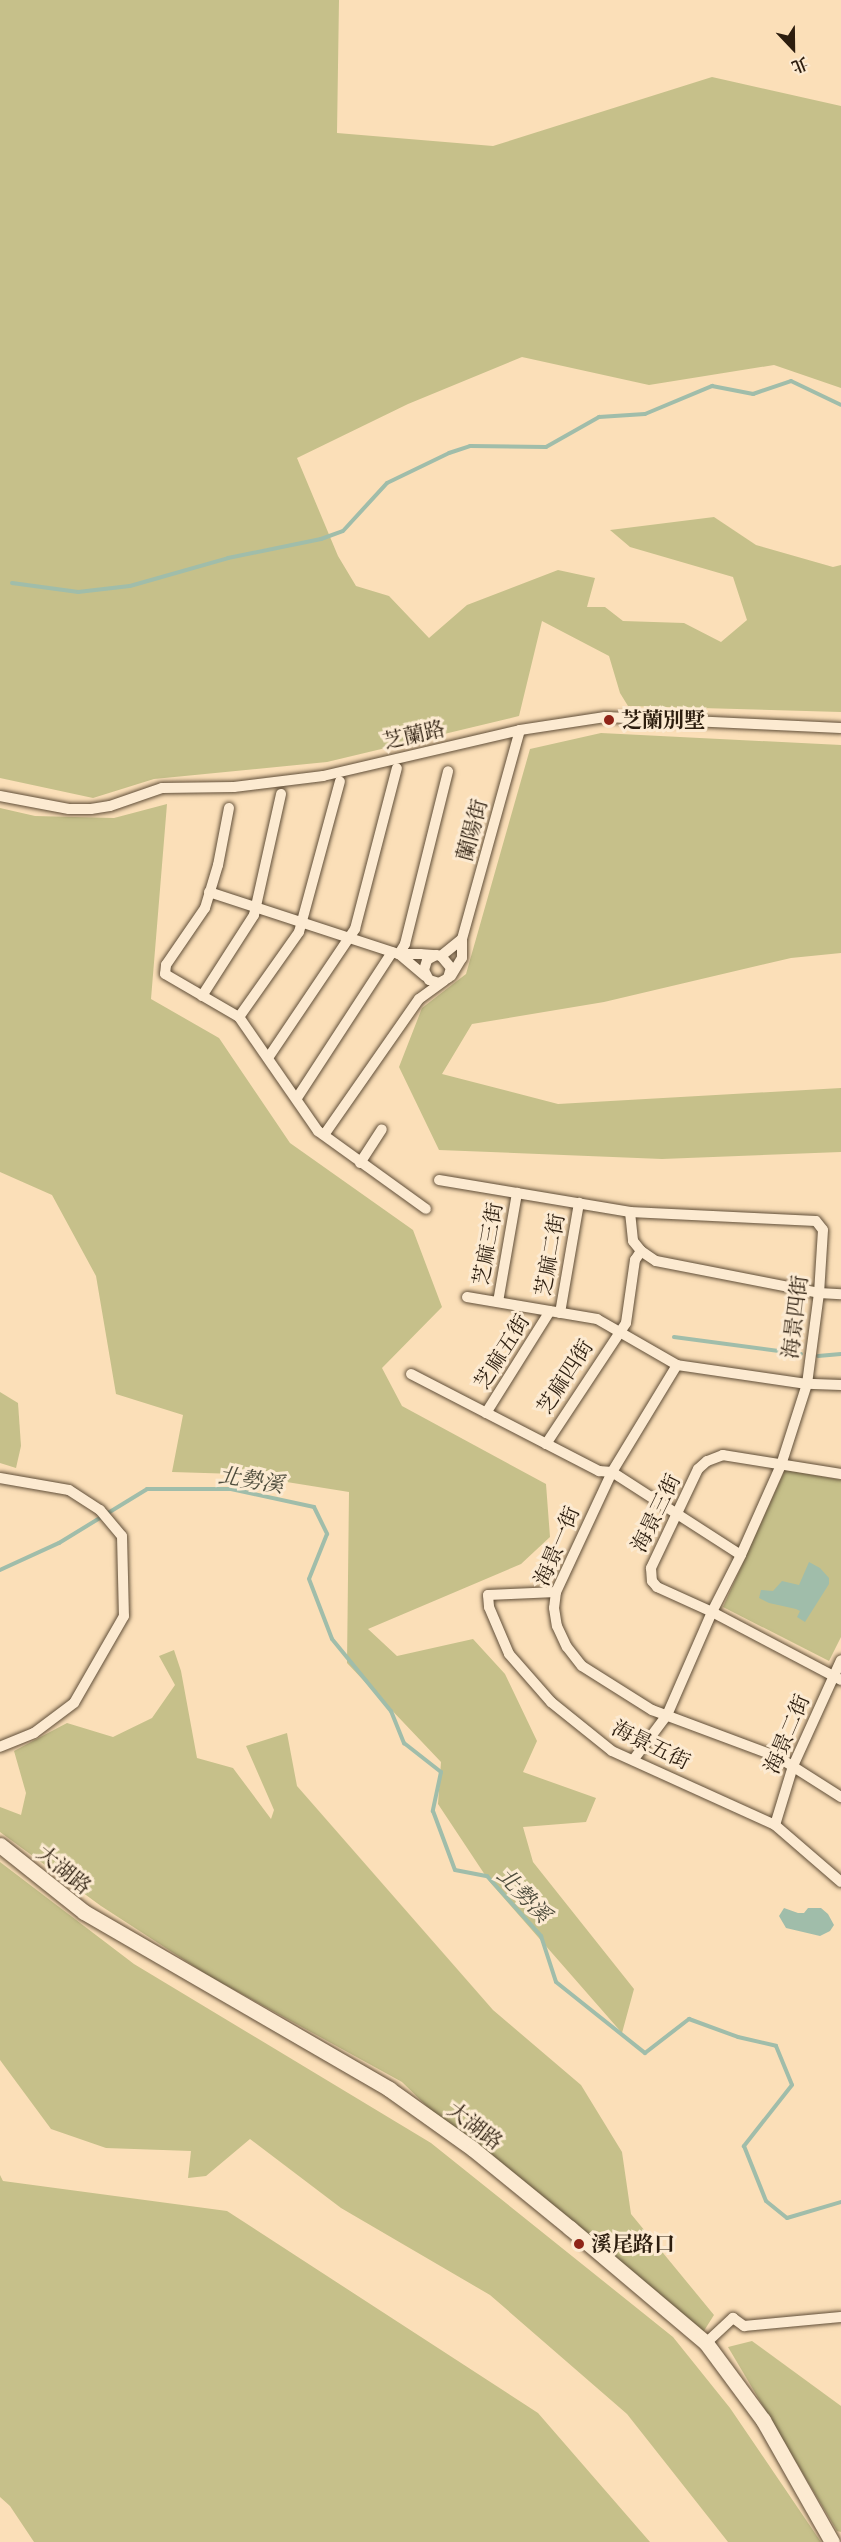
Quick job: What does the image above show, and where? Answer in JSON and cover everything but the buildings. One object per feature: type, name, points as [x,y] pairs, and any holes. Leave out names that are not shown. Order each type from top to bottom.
[{"type":"street","name":"芝蘭路","points":[[0,796],[69,809],[91,809],[110,806],[162,788],[234,787],[323,776],[520,730],[605,717],[841,728]]},
{"type":"street","name":"蘭陽街","points":[[324,1135],[418,999],[446,980],[462,958],[462,939],[520,730]]},
{"type":"street","points":[[268,1058],[350,938],[397,768]]},
{"type":"street","name":"蘭陽街","points":[[297,1098],[396,953],[405,944],[448,771]]},
{"type":"street","points":[[239,1017],[299,932],[340,781]]},
{"type":"street","points":[[202,996],[254,915],[258,888],[281,794]]},
{"type":"street","points":[[229,808],[218,866],[205,908],[166,965],[165,974],[239,1017],[318,1131],[426,1209]]},
{"type":"street","points":[[209,892],[396,953],[439,956],[451,968],[446,980],[433,982],[396,953]]},
{"type":"street","points":[[425,976],[424,965],[453,950],[462,939]]},
{"type":"street","points":[[360,1163],[382,1129]]},
{"type":"street","name":"海景四街","points":[[439,1180],[630,1212],[816,1221],[823,1230],[819,1293],[807,1384],[781,1465],[741,1555],[712,1611],[667,1715],[634,1759]]},
{"type":"street","name":"芝麻三街","points":[[498,1302],[517,1193]]},
{"type":"street","name":"芝麻二街","points":[[555,1312],[579,1203]]},
{"type":"street","points":[[630,1212],[633,1240],[641,1251],[656,1261],[819,1293],[841,1294]]},
{"type":"street","points":[[620,1333],[626,1323],[635,1260],[641,1251]]},
{"type":"street","points":[[467,1297],[597,1319],[677,1365],[807,1384],[841,1386]]},
{"type":"street","name":"芝麻五街","points":[[486,1413],[555,1312]]},
{"type":"street","name":"芝麻四街","points":[[546,1444],[614,1338],[620,1333]]},
{"type":"street","name":"海景一街","points":[[677,1365],[612,1472],[556,1592],[554,1608],[557,1626],[567,1647],[582,1666],[652,1710],[778,1757],[841,1797]]},
{"type":"street","points":[[411,1374],[599,1471],[612,1472],[741,1555]]},
{"type":"street","name":"海景三街","points":[[838,1677],[712,1611],[657,1587],[652,1581],[651,1568],[698,1469],[707,1461],[723,1455],[841,1474]]},
{"type":"street","points":[[0,1478],[69,1491],[100,1510],[110,1521],[122,1536],[124,1616],[74,1703],[34,1733],[0,1747]]},
{"type":"street","name":"海景五街","points":[[556,1592],[488,1595],[489,1608],[509,1654],[551,1702],[612,1751],[634,1759],[775,1825],[841,1882]]},
{"type":"street","name":"海景二街","points":[[775,1825],[793,1766],[838,1677],[841,1660]]},
{"type":"street","name":"大湖路","points":[[0,1845],[84,1912],[389,2089],[482,2156],[706,2343],[763,2420],[832,2542]]},
{"type":"street","points":[[706,2343],[733,2318],[744,2326],[841,2317]]},
{"type":"shaded area","points":[[0,0],[339,0],[337,133],[493,146],[712,77],[841,106],[841,388],[774,365],[649,385],[522,357],[408,404],[297,458],[338,556],[356,586],[389,596],[429,638],[467,605],[558,570],[595,578],[587,607],[605,607],[623,621],[684,623],[721,642],[747,620],[733,577],[630,547],[610,530],[714,517],[756,545],[833,567],[841,565],[841,712],[628,706],[620,693],[609,656],[542,621],[519,716],[327,762],[154,779],[93,798],[0,778]]},
{"type":"shaded area","points":[[601,733],[841,745],[841,953],[791,958],[604,1002],[472,1024],[442,1074],[558,1104],[841,1088],[841,1152],[662,1159],[439,1150],[399,1067],[422,1008],[466,974],[530,749]]},
{"type":"shaded area","points":[[167,804],[151,999],[219,1038],[290,1143],[413,1230],[442,1307],[382,1368],[402,1406],[546,1484],[550,1537],[521,1564],[368,1629],[397,1656],[473,1639],[505,1674],[537,1741],[523,1772],[596,1798],[586,1822],[523,1827],[533,1862],[634,1989],[622,2033],[489,1881],[438,1804],[441,1762],[347,1663],[349,1492],[237,1474],[172,1472],[183,1415],[116,1394],[96,1276],[52,1195],[0,1172],[0,808],[35,816],[114,818]]},
{"type":"shaded area","points":[[0,1392],[18,1403],[21,1446],[16,1468],[0,1463]]},
{"type":"shaded area","points":[[785,1470],[841,1480],[841,1637],[829,1661],[723,1607]]},
{"type":"shaded area","points":[[809,1562],[820,1568],[829,1578],[829,1584],[805,1622],[797,1617],[800,1611],[759,1598],[761,1590],[773,1591],[782,1581],[799,1585]]},
{"type":"shaded area","points":[[174,1650],[181,1671],[197,1758],[233,1768],[271,1819],[274,1810],[246,1746],[287,1733],[297,1786],[493,2010],[581,2085],[622,2152],[631,2214],[714,2315],[702,2334],[439,2118],[402,2082],[209,1976],[101,1906],[0,1832],[0,1807],[21,1815],[26,1793],[14,1751],[67,1723],[113,1737],[152,1718],[175,1685],[159,1656]]},
{"type":"shaded area","points":[[0,1862],[134,1964],[431,2143],[673,2337],[730,2408],[821,2542],[728,2542],[627,2414],[490,2295],[341,2208],[250,2139],[206,2176],[188,2178],[191,2151],[106,2148],[51,2129],[0,2060]]},
{"type":"shaded area","points":[[784,1908],[804,1913],[808,1908],[821,1908],[828,1914],[834,1925],[830,1931],[820,1936],[786,1928],[779,1916]]},
{"type":"shaded area","points":[[0,2175],[3,2181],[227,2211],[538,2413],[650,2542],[34,2542],[10,2506],[0,2497]]},
{"type":"shaded area","points":[[752,2341],[841,2406],[841,2532],[837,2531],[728,2347]]},
{"type":"waterway","points":[[12,583],[78,592],[130,586],[228,558],[321,539],[343,531],[387,483],[449,453],[470,446],[546,447],[599,417],[645,414],[712,386],[753,394],[791,381],[841,405]]},
{"type":"waterway","points":[[674,1337],[801,1354]]},
{"type":"waterway","points":[[818,1356],[841,1354]]},
{"type":"waterway","name":"北勢溪","points":[[0,1570],[59,1543],[147,1489],[231,1489],[314,1507],[327,1534],[309,1579],[332,1639],[391,1711],[404,1743],[441,1772],[433,1811],[455,1870],[487,1876],[541,1936],[556,1982],[645,2053],[689,2019],[738,2037],[776,2046],[792,2085],[744,2146],[766,2201],[787,2218],[841,2202]]},
{"type":"place","name":"芝蘭別墅","points":[[609,720]]},
{"type":"place","name":"溪尾路口","points":[[579,2244]]}]
